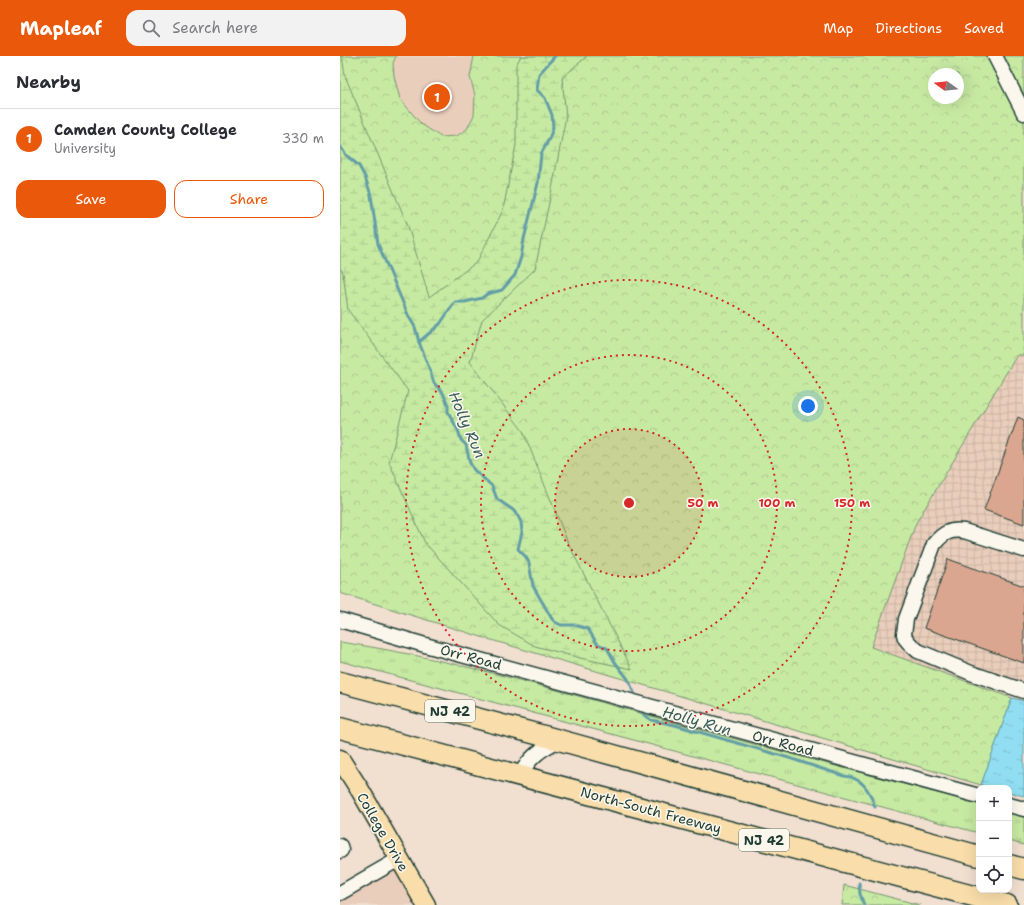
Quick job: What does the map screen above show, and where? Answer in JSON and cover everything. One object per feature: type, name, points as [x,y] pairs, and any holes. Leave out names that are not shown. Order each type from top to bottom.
[{"type":"highway","name":"NJ 42","points":[[340,682],[559,740],[976,855]]},
{"type":"highway","name":"North-South Freeway","points":[[340,728],[1008,905]]},
{"type":"highway","points":[[1012,866],[1024,869]]},
{"type":"main road","name":"College Drive","points":[[340,759],[360,790],[426,905]]},
{"type":"street","points":[[995,56],[1024,113]]},
{"type":"street","points":[[1024,550],[954,529],[940,536],[934,544],[906,620],[904,634],[910,644],[918,651],[971,673],[1024,691]]},
{"type":"street","name":"Orr Road","points":[[340,620],[425,645],[976,795]]},
{"type":"street","name":"Orr Road","points":[[340,628],[425,645]]},
{"type":"street","points":[[520,776],[530,759],[543,749],[559,740]]},
{"type":"street","points":[[1012,806],[1024,809]]},
{"type":"street","points":[[340,846],[340,851]]},
{"type":"street","points":[[340,893],[399,859]]},
{"type":"shaded area","points":[[396,56],[474,56],[470,77],[475,95],[474,115],[467,129],[457,136],[441,137],[421,124],[399,99],[393,63]]},
{"type":"shaded area","points":[[1017,355],[1024,355],[1024,701],[871,647],[916,523]]},
{"type":"shaded area","points":[[399,859],[426,905],[340,905],[340,893]]},
{"type":"green space","points":[[340,56],[396,56],[393,63],[394,76],[400,99],[421,124],[441,137],[457,136],[467,129],[474,115],[475,95],[470,77],[474,56],[1024,56],[1024,355],[1017,355],[916,523],[871,647],[1012,698],[981,785],[488,639],[340,593]]},
{"type":"green space","points":[[340,56],[342,56],[345,76],[408,226],[429,297],[477,262],[503,210],[516,145],[516,65],[521,56],[587,56],[562,78],[566,116],[535,269],[482,320],[470,362],[523,431],[568,543],[632,669],[580,658],[535,646],[499,625],[425,543],[389,462],[408,391],[348,310],[343,273],[340,268]]},
{"type":"green space","points":[[340,642],[421,657],[542,686],[976,803],[976,832],[340,661]]},
{"type":"green space","points":[[1012,813],[1024,816],[1024,845],[1012,842]]},
{"type":"green space","points":[[844,885],[920,905],[842,905]]},
{"type":"water","points":[[1012,698],[1024,701],[1024,796],[1012,793],[1012,785],[981,785]]},
{"type":"building","points":[[1018,417],[1024,420],[1024,524],[984,510]]},
{"type":"building","points":[[948,559],[1024,586],[1024,663],[924,628]]},
{"type":"waterway","points":[[419,342],[440,324],[455,302],[465,302],[482,298],[487,294],[502,290],[515,275],[521,257],[538,183],[541,154],[553,128],[552,115],[545,98],[537,90],[539,74],[555,56]]},
{"type":"waterway","name":"Holly Run","points":[[340,146],[346,155],[359,166],[365,177],[371,195],[378,244],[409,317],[415,327],[434,383],[443,393],[448,405],[448,412],[458,430],[461,440],[466,445],[470,463],[474,470],[492,486],[497,499],[513,510],[521,522],[522,532],[518,549],[526,557],[529,563],[533,586],[555,622],[561,625],[575,625],[588,629],[596,642],[607,648],[615,662],[628,679],[637,699]]},
{"type":"waterway","name":"Holly Run","points":[[641,709],[644,715],[651,720],[675,725],[856,779],[868,790],[875,807]]},
{"type":"waterway","name":"Holly Run","points":[[859,883],[860,894],[864,905]]},
{"type":"place","name":"Camden County College","points":[[437,97]]}]
